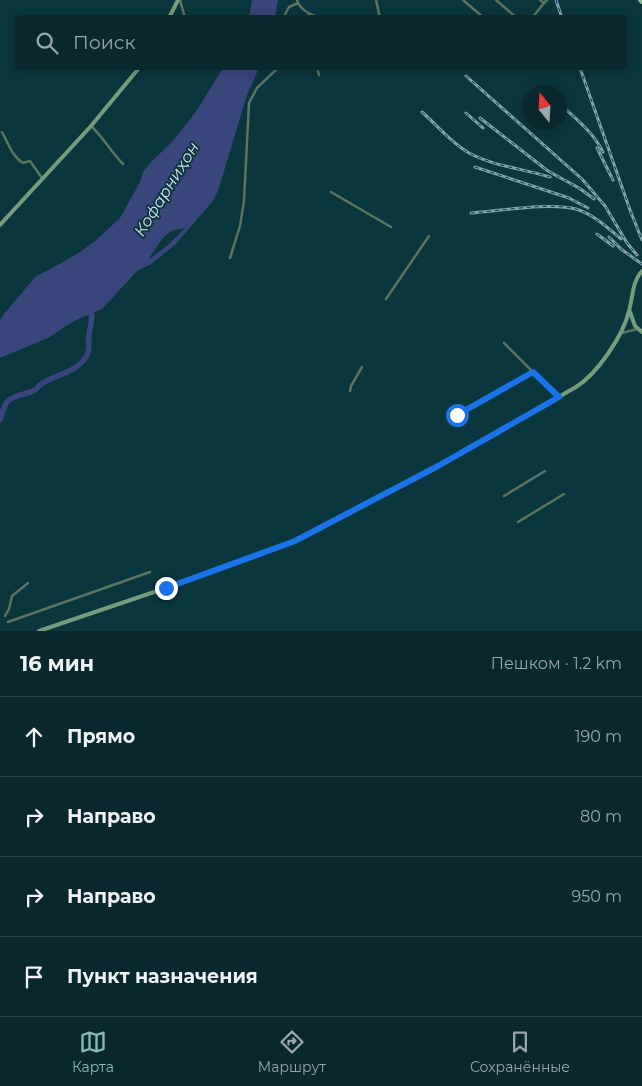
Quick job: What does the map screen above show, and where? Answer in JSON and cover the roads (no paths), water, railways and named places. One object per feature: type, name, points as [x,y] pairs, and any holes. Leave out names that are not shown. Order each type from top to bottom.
[{"type":"main road","points":[[171,15],[179,0]]},
{"type":"main road","points":[[0,225],[91,126],[137,70]]},
{"type":"main road","points":[[39,631],[166,588],[295,541],[438,466],[580,385],[605,359],[619,334],[629,310],[635,282],[642,271]]},
{"type":"main road","points":[[629,310],[637,329],[642,332]]},
{"type":"street","points":[[179,0],[183,15]]},
{"type":"street","points":[[376,0],[379,15]]},
{"type":"street","points":[[463,0],[480,15]]},
{"type":"street","points":[[496,0],[514,15]]},
{"type":"street","points":[[540,0],[544,3]]},
{"type":"street","points":[[534,15],[547,0]]},
{"type":"street","points":[[284,15],[289,6],[298,2],[300,6],[314,15]]},
{"type":"street","points":[[230,258],[240,226],[244,201],[249,103],[257,88],[276,70]]},
{"type":"street","points":[[318,70],[319,75]]},
{"type":"street","points":[[91,126],[101,136],[108,149],[123,164]]},
{"type":"street","points":[[2,132],[18,159],[23,163],[30,161],[42,178]]},
{"type":"street","points":[[331,192],[391,227]]},
{"type":"street","points":[[386,299],[429,236]]},
{"type":"street","points":[[619,334],[637,329]]},
{"type":"street","points":[[504,343],[559,397]]},
{"type":"street","points":[[350,391],[362,367]]},
{"type":"street","points":[[457,415],[533,372]]},
{"type":"street","points":[[504,496],[545,471]]},
{"type":"street","points":[[518,522],[564,494]]},
{"type":"street","points":[[8,622],[150,572]]},
{"type":"street","points":[[5,616],[12,596],[28,583]]},
{"type":"water","points":[[252,0],[278,0],[275,15],[249,15]]},
{"type":"water","name":"Кофарниҳон","points":[[222,70],[258,70],[247,95],[218,191],[212,202],[176,244],[150,265],[138,270],[102,309],[74,321],[48,338],[0,358],[0,320],[4,314],[36,276],[80,252],[120,218],[140,182],[143,172],[172,142],[195,113]],"holes":[[[185,228],[169,244],[148,260],[162,239],[171,231]]]},
{"type":"waterway","points":[[0,420],[4,406],[10,399],[35,390],[46,381],[71,370],[81,363],[88,354],[89,349],[92,318],[90,308]]},
{"type":"railway","points":[[556,0],[561,15]]},
{"type":"railway","points":[[581,70],[642,240]]},
{"type":"railway","points":[[466,76],[582,179],[605,206],[627,243],[637,255]]},
{"type":"railway","points":[[567,111],[589,132],[603,152]]},
{"type":"railway","points":[[422,112],[450,139],[469,153],[498,164],[550,177]]},
{"type":"railway","points":[[466,113],[483,128]]},
{"type":"railway","points":[[480,118],[548,171],[579,188],[594,199]]},
{"type":"railway","points":[[597,148],[613,180]]},
{"type":"railway","points":[[475,167],[569,198],[588,208]]},
{"type":"railway","points":[[471,213],[553,206],[565,207],[588,214],[621,239]]},
{"type":"railway","points":[[597,234],[613,246]]},
{"type":"railway","points":[[609,237],[621,249],[642,264]]}]
